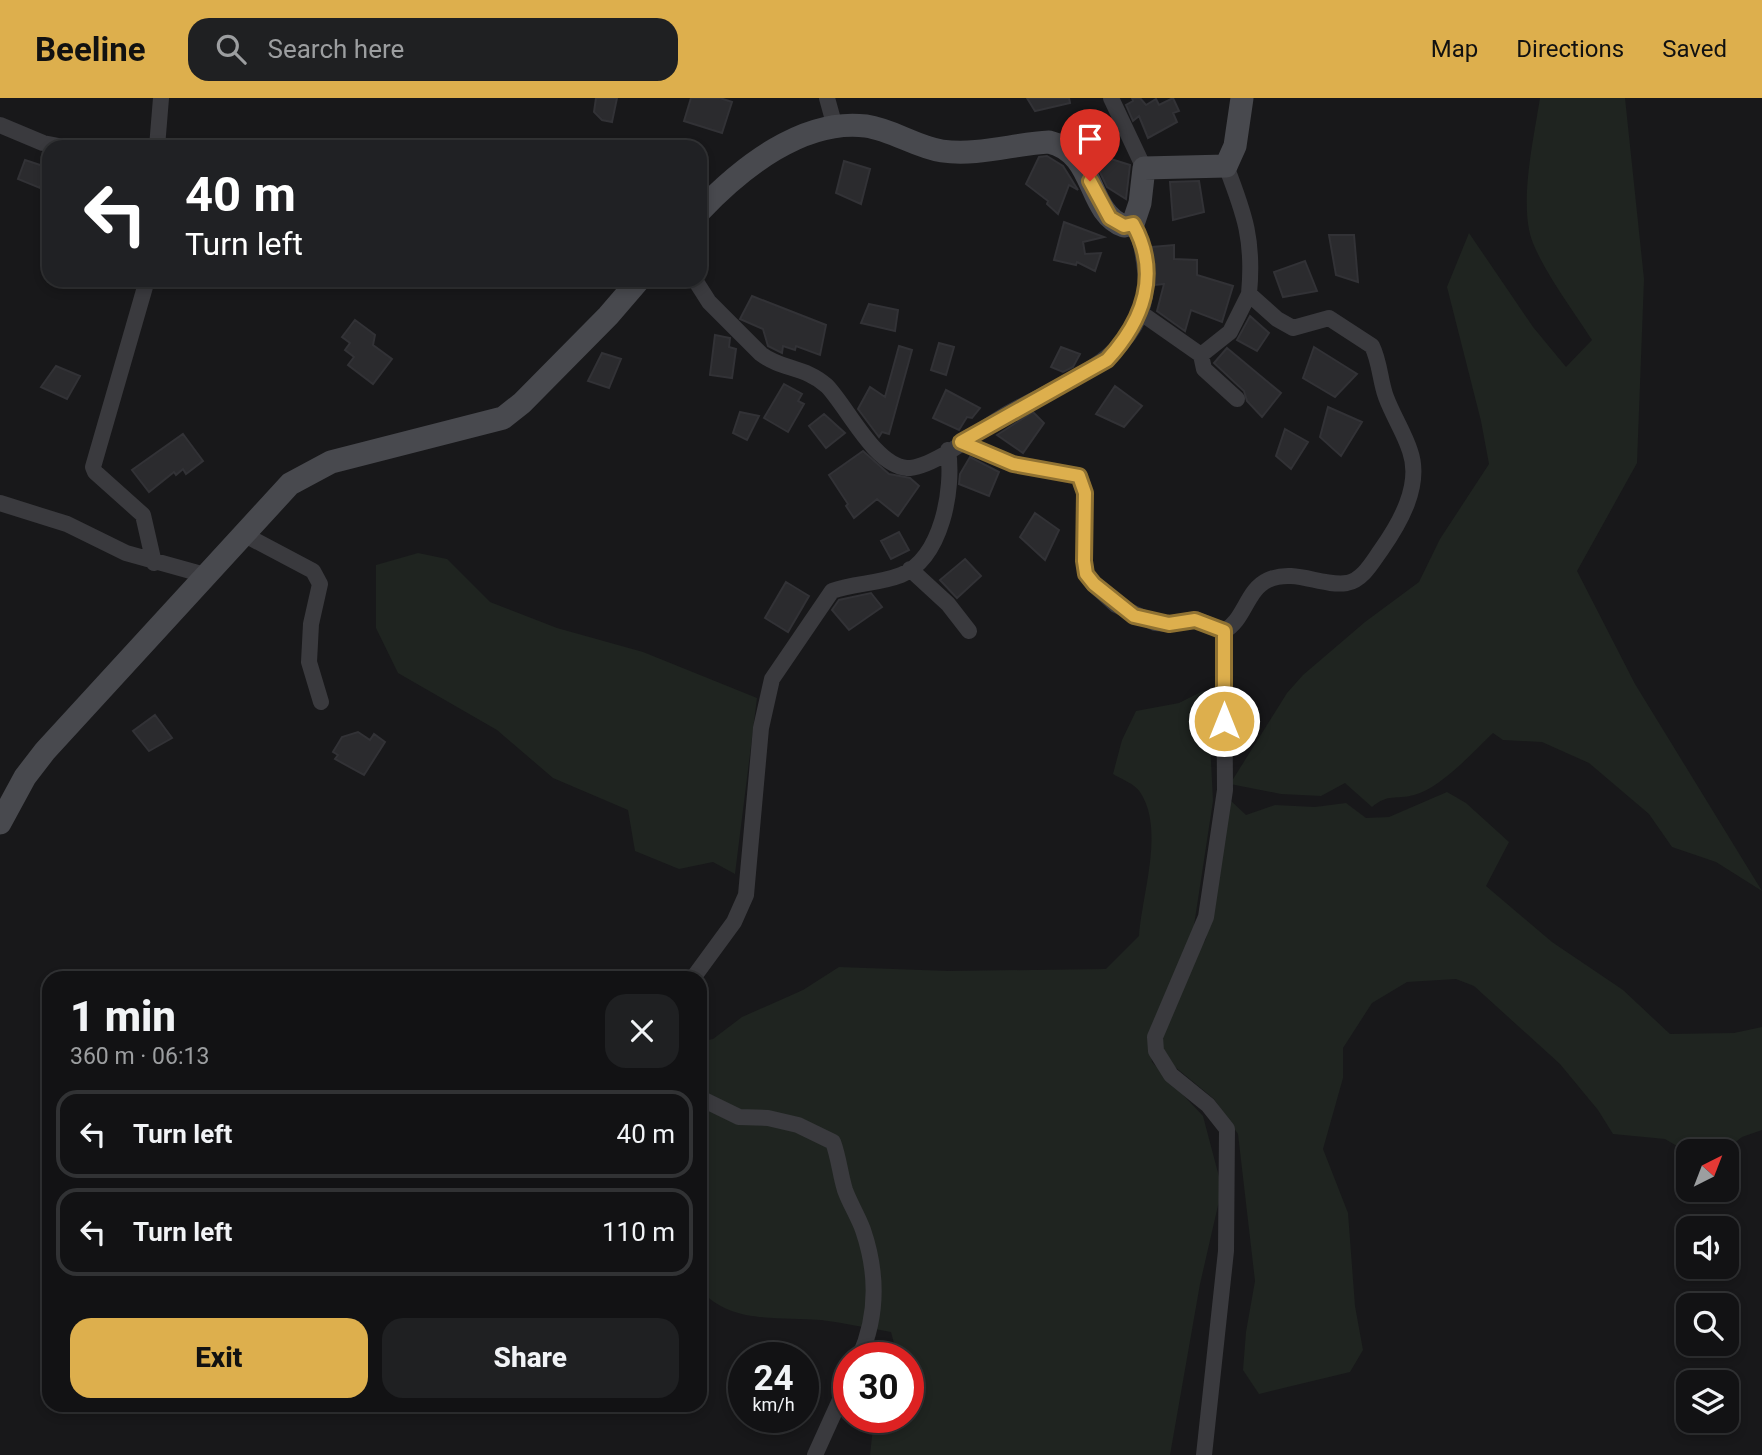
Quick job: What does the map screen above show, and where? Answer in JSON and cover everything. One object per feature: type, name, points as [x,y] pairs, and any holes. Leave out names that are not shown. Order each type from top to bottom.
[{"type":"street","points":[[158,140],[161,98]]},
{"type":"street","points":[[699,287],[709,302],[761,354],[770,361],[799,368],[826,386],[886,459],[909,468],[925,465],[1107,360],[1123,343],[1141,313],[1146,276],[1138,233],[1133,224],[1140,203],[1144,168],[1111,98]]},
{"type":"street","points":[[1201,355],[1230,332],[1246,307],[1249,294],[1252,259],[1249,228],[1226,166],[1235,146],[1242,98]]},
{"type":"street","points":[[707,204],[734,179],[763,158],[799,138],[831,109],[868,127],[942,150],[973,152],[1049,142],[1060,145],[1072,152],[1081,164],[1110,218],[1124,226],[1133,224]]},
{"type":"street","points":[[0,125],[42,143]]},
{"type":"street","points":[[1144,168],[1226,166]]},
{"type":"street","points":[[145,287],[93,467],[143,516],[155,563]]},
{"type":"street","points":[[0,823],[25,777],[45,751],[290,484],[331,462],[492,422],[513,412],[633,287]]},
{"type":"street","points":[[1224,631],[1238,621],[1255,591],[1265,581],[1287,576],[1346,583],[1361,575],[1391,535],[1407,503],[1413,477],[1410,451],[1382,388],[1372,346],[1329,318],[1301,326],[1287,326],[1249,294]]},
{"type":"street","points":[[1141,313],[1201,355],[1204,369],[1237,398]]},
{"type":"street","points":[[955,446],[1013,464],[1079,476],[1085,493],[1083,533],[1086,574],[1116,604],[1155,623],[1195,620],[1224,631]]},
{"type":"street","points":[[698,971],[734,922],[746,895],[761,728],[772,679],[832,591],[889,579],[910,569],[926,554],[943,516],[955,446]]},
{"type":"street","points":[[0,503],[67,524],[126,553],[205,575]]},
{"type":"street","points":[[243,534],[313,571],[320,584],[311,624],[309,662],[321,702]]},
{"type":"street","points":[[910,569],[948,604],[969,631]]},
{"type":"street","points":[[1204,1455],[1226,1251],[1227,1129],[1198,1095],[1171,1074],[1156,1051],[1154,1037],[1206,918],[1225,790],[1224,631]]},
{"type":"street","points":[[707,1101],[739,1117],[768,1118],[799,1125],[833,1142],[845,1190],[862,1228],[873,1264],[875,1303],[872,1324],[865,1342]]},
{"type":"street","points":[[815,1455],[833,1415]]},
{"type":"shaded area","points":[[1540,98],[1625,98],[1644,279],[1637,463],[1577,571],[1635,684],[1762,891],[1716,862],[1672,847],[1649,814],[1589,763],[1542,742],[1503,740],[1493,733],[1435,785],[1414,795],[1383,800],[1372,807],[1345,783],[1321,796],[1281,794],[1230,784],[1287,693],[1303,675],[1365,622],[1419,582],[1440,539],[1489,464],[1481,421],[1447,287],[1469,233],[1533,327],[1566,367],[1592,340],[1545,267],[1529,228],[1527,192]]},
{"type":"shaded area","points":[[418,553],[447,559],[490,602],[557,628],[643,652],[757,698],[735,874],[713,862],[679,869],[635,851],[628,810],[553,778],[497,730],[398,673],[376,628],[376,565]]},
{"type":"shaded area","points":[[1203,691],[1217,694],[1209,721],[1213,801],[1193,932],[1149,1041],[1152,1062],[1203,1116],[1222,1188],[1200,1284],[1170,1455],[870,1455],[872,1433],[924,1433],[924,1342],[894,1342],[891,1332],[821,1320],[740,1314],[707,1296],[707,1040],[713,1039],[742,1017],[803,990],[839,967],[949,971],[1106,969],[1139,936],[1150,862],[1151,824],[1147,807],[1138,789],[1113,774],[1122,740],[1136,711],[1179,703]]},
{"type":"shaded area","points":[[1447,792],[1466,803],[1509,842],[1486,886],[1552,942],[1623,990],[1670,1034],[1734,1033],[1762,1027],[1762,1130],[1739,1139],[1676,1139],[1676,1145],[1665,1139],[1613,1134],[1598,1110],[1560,1064],[1474,986],[1456,979],[1407,982],[1372,1003],[1343,1048],[1343,1078],[1323,1149],[1348,1213],[1355,1306],[1363,1350],[1350,1372],[1259,1394],[1243,1370],[1246,1332],[1255,1281],[1238,1134],[1214,1099],[1169,1062],[1158,1040],[1187,969],[1206,939],[1229,799],[1246,815],[1275,805],[1315,807],[1346,803],[1366,818],[1389,817]]},
{"type":"building","points":[[596,98],[617,98],[612,122],[602,120],[594,112]]},
{"type":"building","points":[[691,98],[720,98],[732,102],[722,133],[684,121]]},
{"type":"building","points":[[1027,98],[1069,98],[1070,103],[1035,111]]},
{"type":"building","points":[[1132,98],[1140,98],[1146,105],[1156,99],[1159,105],[1173,98],[1179,111],[1173,113],[1177,122],[1148,138],[1139,116],[1133,121],[1126,105],[1133,101]]},
{"type":"building","points":[[1095,154],[1130,165],[1126,199],[1107,187],[1094,160]]},
{"type":"building","points":[[1047,156],[1063,166],[1078,190],[1069,185],[1058,214],[1047,204],[1048,201],[1026,184],[1039,157]]},
{"type":"building","points":[[25,160],[42,166],[40,188],[18,179]]},
{"type":"building","points":[[844,161],[870,169],[861,204],[836,193]]},
{"type":"building","points":[[1199,181],[1204,212],[1173,220],[1170,182]]},
{"type":"building","points":[[1064,222],[1104,237],[1083,242],[1085,254],[1101,253],[1095,271],[1077,262],[1076,265],[1054,260]]},
{"type":"building","points":[[1329,235],[1354,235],[1358,282],[1336,275]]},
{"type":"building","points":[[1174,245],[1174,259],[1197,260],[1197,275],[1233,286],[1222,322],[1191,310],[1185,331],[1157,311],[1164,284],[1155,285],[1152,247]]},
{"type":"building","points":[[1305,261],[1317,291],[1283,297],[1274,272]]},
{"type":"building","points":[[752,296],[826,325],[820,355],[796,346],[795,350],[783,346],[782,353],[768,346],[763,329],[740,319]]},
{"type":"building","points":[[869,304],[898,310],[895,331],[861,323]]},
{"type":"building","points":[[1250,316],[1269,333],[1257,351],[1237,340]]},
{"type":"building","points":[[355,320],[375,335],[373,345],[392,359],[373,384],[348,365],[354,357],[345,350],[350,343],[342,337]]},
{"type":"building","points":[[715,335],[730,338],[729,347],[736,349],[732,378],[710,375]]},
{"type":"building","points":[[939,343],[954,347],[946,375],[931,370]]},
{"type":"building","points":[[899,346],[912,350],[889,434],[882,432],[879,437],[858,409],[870,387],[885,397]]},
{"type":"building","points":[[1061,347],[1080,354],[1073,367],[1063,372],[1051,367]]},
{"type":"building","points":[[1314,347],[1357,374],[1335,397],[1303,378]]},
{"type":"building","points":[[1227,348],[1281,393],[1262,417],[1247,401],[1244,391],[1214,363]]},
{"type":"building","points":[[602,353],[621,359],[609,388],[588,381]]},
{"type":"building","points":[[56,366],[80,376],[67,399],[41,387]]},
{"type":"building","points":[[784,384],[802,394],[798,401],[804,404],[788,432],[764,418]]},
{"type":"building","points":[[1115,386],[1142,406],[1124,427],[1096,414]]},
{"type":"building","points":[[946,390],[980,408],[972,418],[967,417],[959,430],[933,418]]},
{"type":"building","points":[[1328,407],[1362,422],[1341,456],[1320,437]]},
{"type":"building","points":[[740,412],[759,416],[747,440],[733,433]]},
{"type":"building","points":[[1033,412],[1044,423],[1023,453],[997,435]]},
{"type":"building","points":[[824,414],[845,433],[826,448],[809,426]]},
{"type":"building","points":[[1285,429],[1308,442],[1291,469],[1276,456]]},
{"type":"building","points":[[183,434],[203,461],[186,474],[183,469],[176,475],[174,472],[149,492],[132,470]]},
{"type":"building","points":[[863,451],[889,474],[910,478],[919,486],[898,516],[877,499],[854,518],[829,475]]},
{"type":"building","points":[[970,457],[999,472],[989,496],[959,484],[960,474]]},
{"type":"building","points":[[1035,513],[1059,530],[1045,560],[1020,537]]},
{"type":"building","points":[[899,532],[909,550],[891,559],[881,541]]},
{"type":"building","points":[[965,559],[981,576],[957,598],[940,580]]},
{"type":"building","points":[[786,582],[809,596],[788,632],[765,618]]},
{"type":"building","points":[[871,593],[882,607],[849,630],[832,610],[839,600]]},
{"type":"building","points":[[155,715],[172,738],[149,751],[133,731]]},
{"type":"building","points":[[358,732],[370,740],[374,734],[385,742],[364,775],[335,759],[338,755],[333,752],[342,737]]},
{"type":"route","points":[[1090,181],[1110,218],[1124,226],[1133,224],[1138,233],[1146,276],[1145,297],[1135,326],[1107,360],[1003,416],[961,442],[1013,464],[1070,472],[1079,476],[1085,493],[1084,561],[1086,574],[1094,584],[1134,616],[1155,623],[1169,624],[1195,620],[1224,631],[1224,721]]}]
